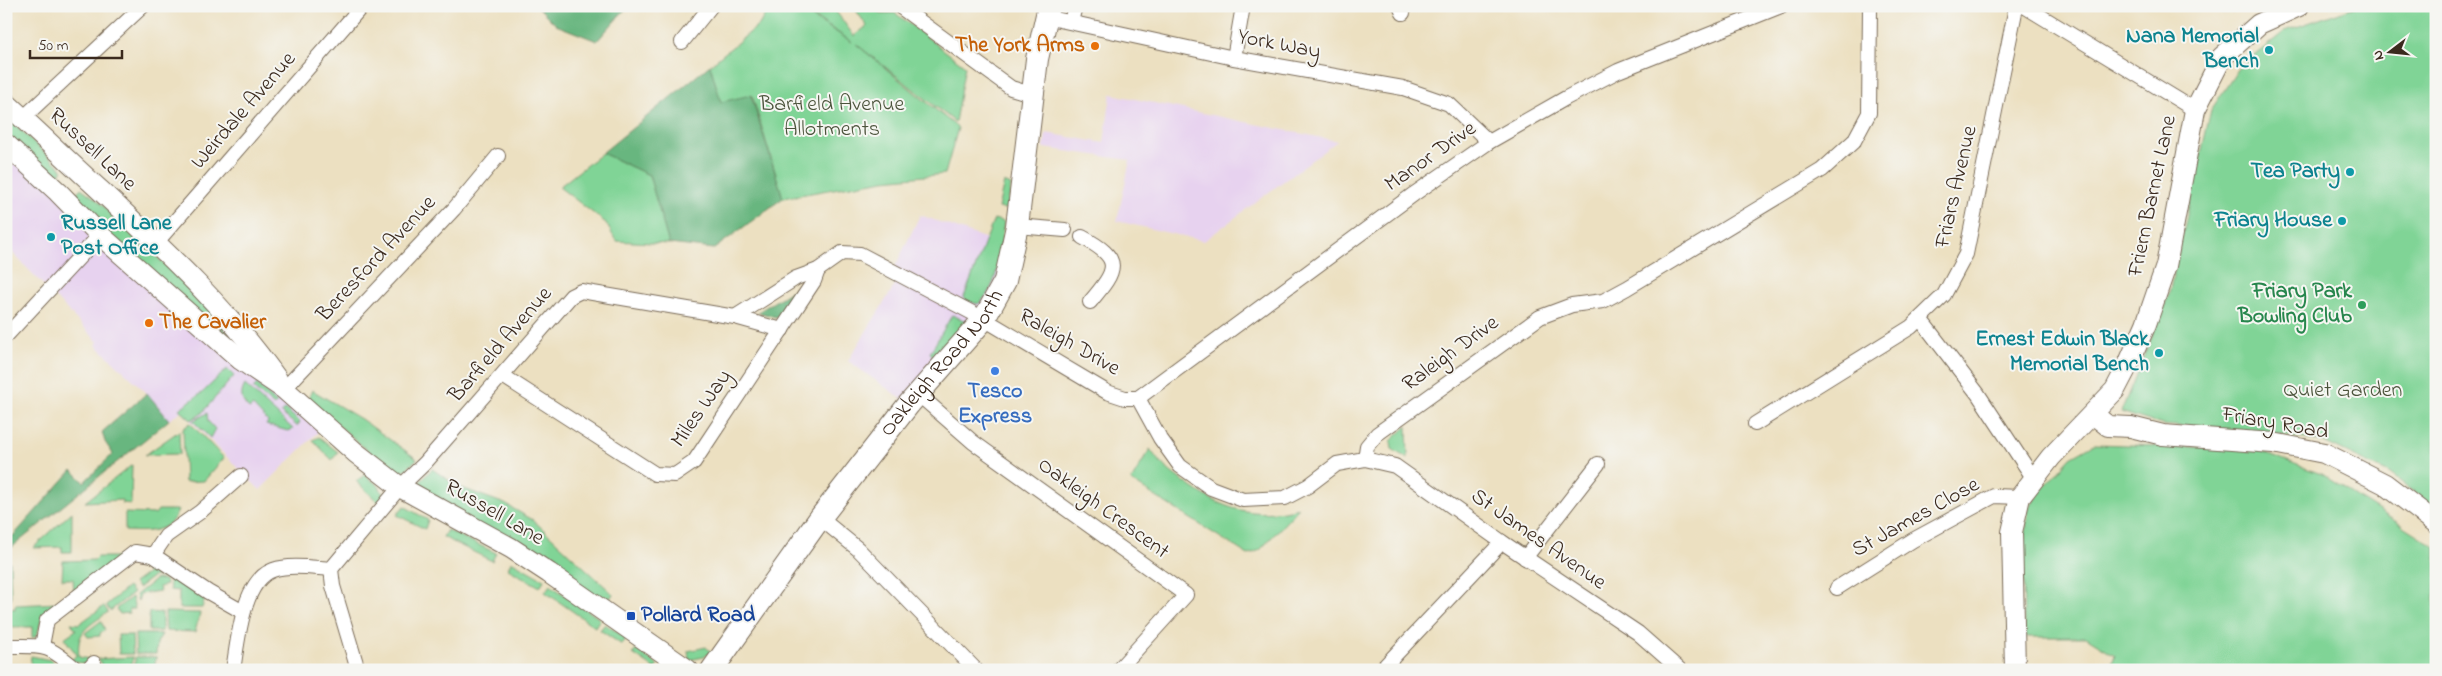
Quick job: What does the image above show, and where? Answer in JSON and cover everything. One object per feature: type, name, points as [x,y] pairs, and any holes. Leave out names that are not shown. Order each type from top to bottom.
[{"type":"main road","name":"Friern Barnet Lane","points":[[2015,670],[2012,532],[2020,497],[2051,457],[2115,390],[2146,324],[2166,266],[2195,110],[2222,56],[2259,24],[2299,6]]},
{"type":"main road","name":"Oakleigh Road North","points":[[712,670],[820,518],[918,394],[984,319],[1005,281],[1017,226],[1037,59],[1047,12]]},
{"type":"main road","name":"Russell Lane","points":[[6,103],[156,243],[234,322],[251,341],[284,389]]},
{"type":"main road","name":"Russell Lane","points":[[6,144],[58,192],[100,235],[241,360],[284,389],[356,453],[400,486],[443,512],[512,548],[688,670]]},
{"type":"main road","points":[[58,192],[78,170]]},
{"type":"main road","name":"Friary Road","points":[[2093,414],[2108,426],[2131,427],[2163,435],[2273,443],[2324,453],[2385,484],[2436,523]]},
{"type":"street","points":[[23,118],[143,6]]},
{"type":"street","name":"Weirdale Avenue","points":[[156,243],[362,6]]},
{"type":"street","points":[[682,42],[711,6]]},
{"type":"street","points":[[899,6],[1011,88],[1034,95]]},
{"type":"street","points":[[1071,22],[1075,6]]},
{"type":"street","points":[[1234,58],[1243,6]]},
{"type":"street","name":"Manor Drive","points":[[1138,398],[1414,194],[1489,142],[1618,71],[1781,6]]},
{"type":"street","name":"Raleigh Drive","points":[[984,319],[1107,392],[1125,398],[1138,398],[1160,438],[1180,466],[1211,488],[1243,500],[1285,498],[1308,486],[1337,464],[1365,459],[1367,446],[1377,434],[1540,317],[1572,305],[1603,301],[1822,170],[1854,141],[1869,113],[1870,6]]},
{"type":"street","name":"Friars Avenue","points":[[1755,424],[1920,320],[1944,295],[1966,254],[2015,12],[2018,6]]},
{"type":"street","points":[[2024,6],[2195,110]]},
{"type":"street","name":"York Way","points":[[1047,12],[1071,22],[1234,58],[1388,85],[1426,95],[1449,104],[1489,142]]},
{"type":"street","name":"Beresford Avenue","points":[[284,389],[454,209],[498,156]]},
{"type":"street","points":[[1017,226],[1065,230]]},
{"type":"street","points":[[6,336],[100,235]]},
{"type":"street","points":[[1082,237],[1104,249],[1110,257],[1109,279],[1090,302]]},
{"type":"street","points":[[735,317],[796,278],[818,270],[842,253],[860,254],[984,319]]},
{"type":"street","name":"Miles Way","points":[[503,376],[655,474],[676,475],[694,462],[814,282],[818,270]]},
{"type":"street","name":"Barfield Avenue","points":[[331,569],[400,486],[425,463],[571,296],[581,291],[735,317],[782,330]]},
{"type":"street","points":[[1920,320],[1978,394],[2034,479]]},
{"type":"street","name":"Oakleigh Crescent","points":[[918,394],[973,442],[1186,595],[1118,670]]},
{"type":"street","name":"St James Avenue","points":[[1365,459],[1395,466],[1525,558],[1638,633],[1676,669]]},
{"type":"street","points":[[1525,558],[1598,464]]},
{"type":"street","points":[[153,555],[166,536],[200,512],[241,476]]},
{"type":"street","name":"St James Close","points":[[1837,588],[1912,540],[1994,496],[2020,497]]},
{"type":"street","points":[[820,518],[858,549],[976,670]]},
{"type":"street","points":[[1381,670],[1502,542]]},
{"type":"street","points":[[42,646],[47,620],[135,552],[153,555],[208,592],[243,612]]},
{"type":"street","points":[[233,670],[243,612],[257,581],[272,570],[288,567],[331,569],[333,586],[358,670]]},
{"type":"street","points":[[6,646],[42,646],[54,650],[77,670]]},
{"type":"shaded area","points":[[1111,94],[1337,141],[1204,241],[1117,221],[1130,160],[1044,148],[1046,133],[1104,143]]},
{"type":"shaded area","points":[[6,148],[323,427],[260,490],[181,411],[169,420],[147,393],[96,345],[98,342],[6,246]]},
{"type":"shaded area","points":[[920,215],[1012,248],[1005,281],[909,404],[848,361],[895,285],[893,271]]},
{"type":"green space","points":[[537,6],[628,6],[597,41],[556,25]]},
{"type":"green space","name":"Barfield Avenue Allotments","points":[[770,6],[795,6],[852,42],[798,6],[832,6],[854,36],[867,26],[853,6],[870,6],[880,13],[895,13],[965,66],[955,122],[856,44],[958,128],[945,174],[884,180],[783,198],[752,95],[721,103],[710,65],[759,25]]},
{"type":"green space","name":"Quiet Garden","points":[[2357,6],[2436,6],[2436,508],[2389,473],[2324,442],[2266,433],[2162,425],[2121,412],[2169,294],[2211,110],[2239,68],[2285,31]]},
{"type":"green space","points":[[710,65],[721,102],[751,95],[783,198],[714,249],[669,244],[649,175],[602,153]]},
{"type":"green space","points":[[6,116],[63,170],[51,184],[6,142]]},
{"type":"green space","points":[[602,153],[649,175],[669,244],[616,241],[606,223],[559,187]]},
{"type":"green space","points":[[1004,182],[1011,185],[1007,209],[998,208]]},
{"type":"green space","points":[[81,188],[96,199],[220,317],[244,345],[236,352],[70,200]]},
{"type":"green space","points":[[994,219],[1004,222],[995,278],[991,288],[978,304],[966,301],[964,297]]},
{"type":"green space","points":[[801,285],[779,318],[758,312]]},
{"type":"green space","points":[[952,315],[966,321],[965,326],[936,358],[930,353]]},
{"type":"green space","points":[[227,369],[234,376],[201,414],[191,420],[179,409],[203,392]]},
{"type":"green space","points":[[257,384],[277,403],[274,406],[253,388]]},
{"type":"green space","points":[[245,385],[293,429],[288,431],[266,425],[268,422],[253,406],[249,409],[243,401],[242,392]]},
{"type":"green space","points":[[312,390],[361,419],[417,459],[398,477],[308,399]]},
{"type":"green space","points":[[147,393],[169,420],[6,552],[6,540],[15,534],[72,470],[84,482],[113,454],[105,442],[102,432]]},
{"type":"green space","points":[[285,409],[300,422],[297,426],[281,413]]},
{"type":"green space","points":[[207,413],[208,421],[215,429],[210,438],[193,421]]},
{"type":"green space","points":[[190,423],[224,458],[204,481],[185,482],[183,429]]},
{"type":"green space","points":[[1407,426],[1408,459],[1392,449],[1391,441]]},
{"type":"green space","points":[[179,431],[180,454],[145,455]]},
{"type":"green space","points":[[319,437],[338,452],[332,460],[313,440]]},
{"type":"green space","points":[[2094,444],[2256,449],[2321,474],[2436,547],[2436,670],[2110,670],[2115,655],[2086,637],[2024,637],[2023,554],[2028,510],[2039,493],[2071,457]]},
{"type":"green space","points":[[1150,449],[1175,476],[1199,492],[1226,506],[1239,510],[1267,513],[1299,508],[1260,550],[1248,555],[1131,481]]},
{"type":"green space","points":[[132,465],[131,504],[122,503],[122,500],[85,502]]},
{"type":"green space","points":[[432,469],[459,487],[505,504],[533,520],[613,594],[607,603],[414,488]]},
{"type":"green space","points":[[365,475],[379,486],[384,497],[378,502],[356,481]]},
{"type":"green space","points":[[404,506],[428,520],[425,529],[397,515]]},
{"type":"green space","points":[[158,510],[178,510],[169,524],[156,530],[141,532],[125,531],[125,513],[155,514]]},
{"type":"green space","points":[[72,512],[72,552],[62,552],[62,547],[33,548]]},
{"type":"green space","points":[[447,530],[496,553],[492,561],[443,537]]},
{"type":"green space","points":[[97,557],[121,557],[74,592],[73,579],[62,579],[63,561],[94,560]]},
{"type":"green space","points":[[140,561],[169,576],[154,576],[138,588],[134,583],[148,573]]},
{"type":"green space","points":[[511,561],[544,580],[540,587],[508,569]]},
{"type":"green space","points":[[10,562],[11,599],[6,599],[6,565]]},
{"type":"green space","points":[[156,579],[165,580],[166,585],[159,587],[160,591],[140,594],[138,601],[136,595]]},
{"type":"green space","points":[[169,580],[176,580],[205,599],[202,608],[179,608],[179,591],[170,590]]},
{"type":"green space","points":[[550,585],[600,619],[595,627],[545,592]]},
{"type":"green space","points":[[128,587],[133,593],[110,611],[106,605]]},
{"type":"green space","points":[[132,597],[135,609],[129,609],[129,613],[120,614],[116,609]]},
{"type":"green space","points":[[59,603],[42,616],[37,636],[32,638],[32,627],[6,627],[6,608],[15,609],[15,605]]},
{"type":"green space","points":[[104,606],[108,612],[85,630],[79,641],[79,657],[89,659],[84,664],[71,660],[77,655],[64,638],[76,630],[71,623],[79,624]]},
{"type":"green space","points":[[149,612],[162,613],[162,631],[149,631]]},
{"type":"green space","points":[[165,612],[200,613],[195,632],[166,631]]},
{"type":"green space","points":[[101,621],[105,630],[100,633],[100,636],[88,637],[85,633]]},
{"type":"green space","points":[[605,624],[626,638],[622,645],[600,630]]},
{"type":"green space","points":[[135,634],[162,634],[157,643],[156,654],[136,654]]},
{"type":"green space","points":[[118,635],[132,635],[133,654],[119,654]]},
{"type":"green space","points":[[706,647],[711,652],[704,657],[689,660],[688,651]]},
{"type":"green space","points":[[636,650],[658,665],[655,669],[633,654]]},
{"type":"green space","points":[[31,656],[51,660],[61,670],[6,670],[6,664],[30,666]]},
{"type":"green space","points":[[133,657],[131,670],[97,670],[102,664],[98,659]]},
{"type":"green space","points":[[135,657],[156,657],[154,670],[135,670]]},
{"type":"place","name":"The York Arms","points":[[1095,46]]},
{"type":"place","name":"Nana Memorial Bench","points":[[2269,50]]},
{"type":"place","name":"Tea Party","points":[[2350,172]]},
{"type":"place","name":"Friary House","points":[[2342,221]]},
{"type":"place","name":"Russell Lane Post Office","points":[[51,237]]},
{"type":"place","name":"Friary Park Bowling Club","points":[[2362,305]]},
{"type":"place","name":"The Cavalier","points":[[149,323]]},
{"type":"place","name":"Ernest Edwin Black Memorial Bench","points":[[2159,353]]},
{"type":"place","name":"Tesco Express","points":[[995,371]]},
{"type":"place","name":"Pollard Road","points":[[631,616]]}]
